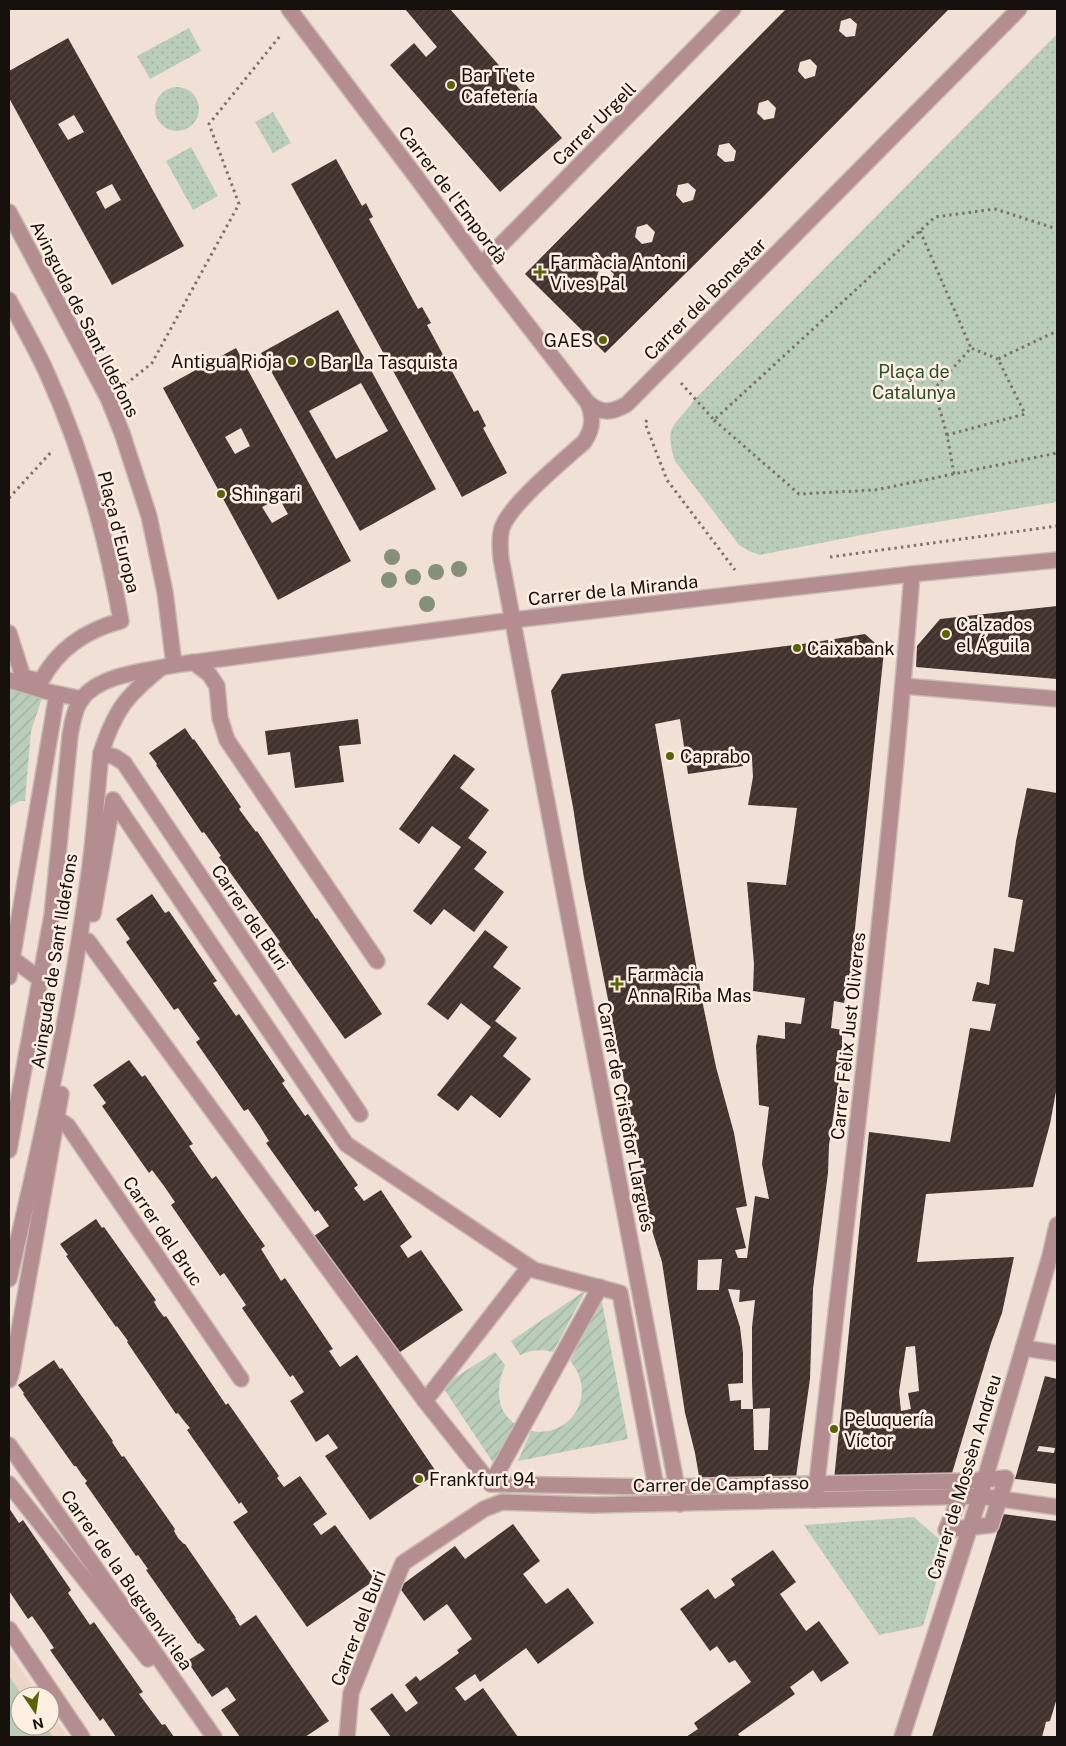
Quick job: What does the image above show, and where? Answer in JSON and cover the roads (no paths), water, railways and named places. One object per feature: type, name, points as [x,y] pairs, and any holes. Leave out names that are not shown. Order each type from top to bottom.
[{"type":"street","name":"Carrer Urgell","points":[[481,265],[734,9]]},
{"type":"street","name":"Carrer del Bonestar","points":[[588,403],[596,409],[606,411],[616,410],[627,404],[1019,9]]},
{"type":"street","name":"Carrer de l'Empordà","points":[[293,13],[481,265],[588,403]]},
{"type":"street","name":"Avinguda de Sant Ildefons","points":[[9,212],[108,398],[132,462],[149,516],[164,592],[168,666],[137,688],[119,709],[101,753],[90,865],[52,1114],[9,1279]]},
{"type":"street","name":"Plaça d'Europa","points":[[9,300],[45,369],[83,463],[102,528],[121,621],[104,625],[74,642],[49,665],[41,681],[23,677],[9,632]]},
{"type":"street","points":[[513,620],[501,559],[502,528],[513,510],[584,442],[590,432],[592,413],[588,403]]},
{"type":"street","name":"Carrer de la Miranda","points":[[168,666],[513,620],[912,574],[1057,560]]},
{"type":"street","name":"Carrer Fèlix Just Oliveres","points":[[815,1500],[868,1036],[904,686],[912,574]]},
{"type":"street","name":"Carrer de Cristòfor Llargués","points":[[513,620],[680,1504]]},
{"type":"street","points":[[193,662],[209,674],[217,686],[220,718],[227,740],[377,961]]},
{"type":"street","points":[[9,680],[82,699],[93,688],[119,676],[140,670],[168,666]]},
{"type":"street","points":[[904,686],[1057,699]]},
{"type":"street","points":[[9,977],[10,957],[57,694]]},
{"type":"street","name":"Avinguda de Sant Ildefons","points":[[9,1150],[52,915],[70,736],[74,716],[82,699]]},
{"type":"street","name":"Carrer del Buri","points":[[101,753],[114,756],[124,763],[360,1114]]},
{"type":"street","points":[[9,1380],[52,1114],[88,941],[113,800],[346,1144],[534,1270],[620,1293],[656,1487]]},
{"type":"street","points":[[88,941],[425,1401],[491,1484]]},
{"type":"street","points":[[10,957],[41,980]]},
{"type":"street","name":"Carrer del Bruc","points":[[52,1114],[68,1126],[241,1379]]},
{"type":"street","name":"Carrer de Mossèn Andreu","points":[[902,1737],[980,1496],[1057,1226]]},
{"type":"street","points":[[425,1401],[529,1267]]},
{"type":"street","points":[[491,1484],[600,1288]]},
{"type":"street","points":[[1023,1348],[1057,1353]]},
{"type":"street","name":"Carrer de la Buguenvíl·lea","points":[[9,1445],[214,1737]]},
{"type":"street","points":[[491,1484],[677,1487],[967,1481],[1006,1478],[991,1525],[946,1530],[967,1481]]},
{"type":"street","points":[[9,1484],[210,1737]]},
{"type":"street","name":"Carrer de Campfasso","points":[[403,1563],[484,1509],[502,1502],[593,1505],[680,1504],[980,1496],[1057,1506]]},
{"type":"street","name":"Carrer del Buri","points":[[347,1737],[351,1693],[403,1563]]},
{"type":"street","points":[[9,1629],[82,1737]]},
{"type":"place","name":"Bar T'ete Cafetería","points":[[451,85]]},
{"type":"place","name":"Farmàcia Antoni Vives Pal","points":[[540,272]]},
{"type":"place","name":"GAES","points":[[603,340]]},
{"type":"place","name":"Antigua Rioja","points":[[292,361]]},
{"type":"place","name":"Bar La Tasquista","points":[[310,362]]},
{"type":"place","name":"Shingari","points":[[221,494]]},
{"type":"place","name":"Calzados el Águila","points":[[946,634]]},
{"type":"place","name":"Caixabank","points":[[797,648]]},
{"type":"place","name":"Caprabo","points":[[670,756]]},
{"type":"place","name":"Farmàcia Anna Riba Mas","points":[[617,984]]},
{"type":"place","name":"Peluquería Víctor","points":[[834,1429]]},
{"type":"place","name":"Frankfurt 94","points":[[419,1479]]},
{"type":"park label","name":"Plaça de Catalunya","points":[[914,381]]}]
